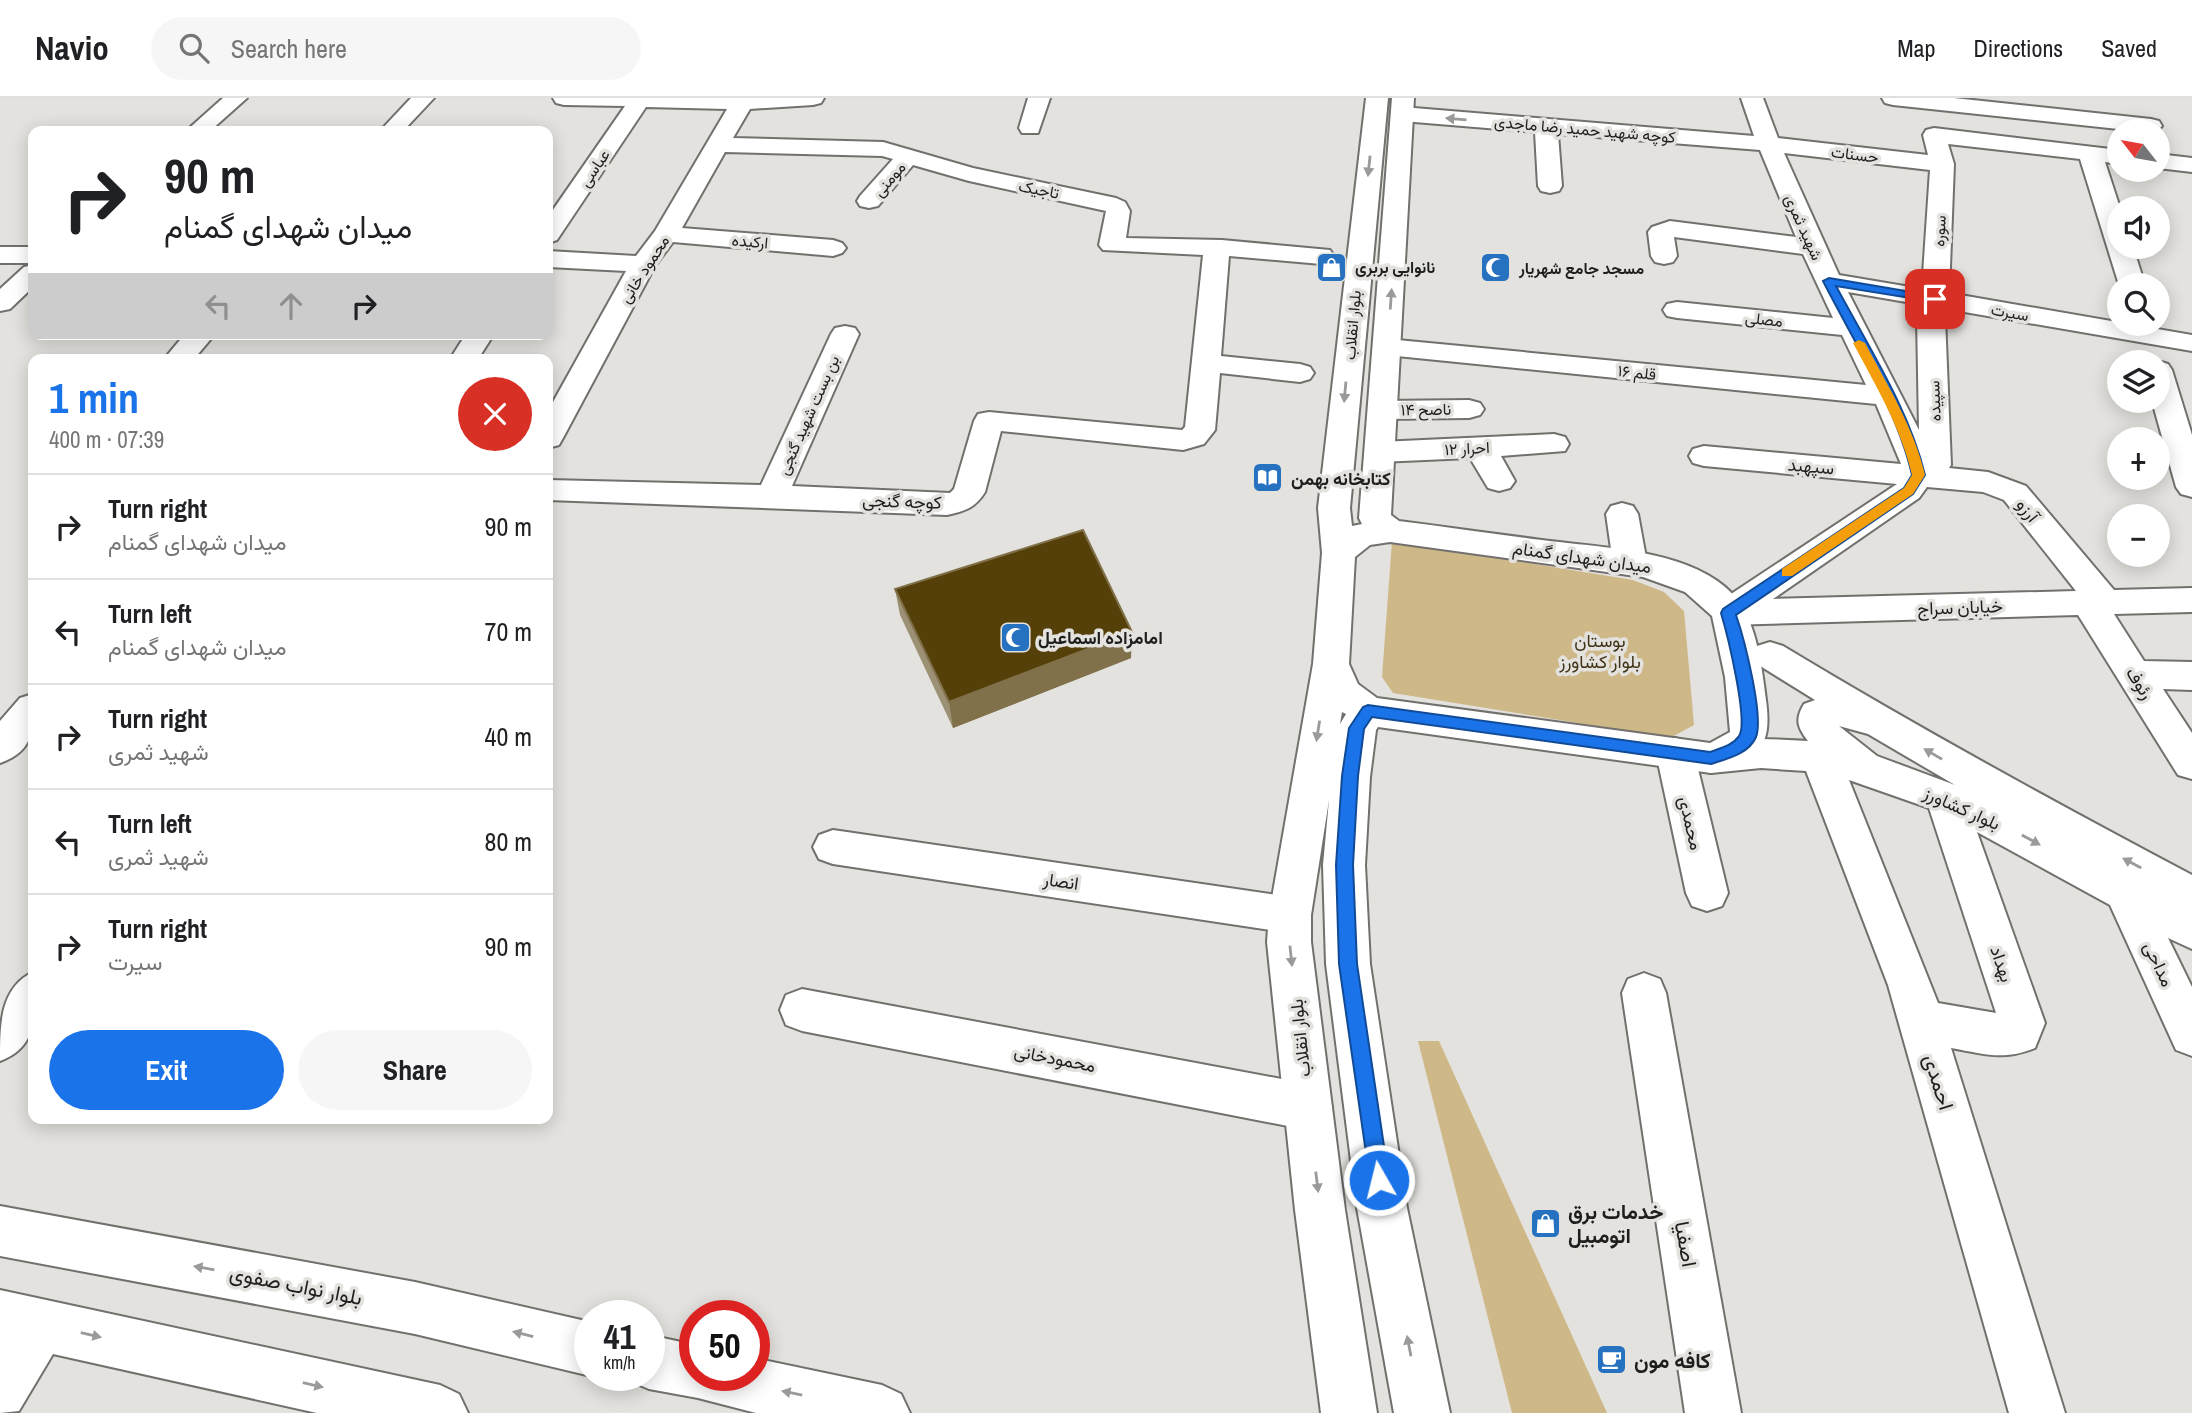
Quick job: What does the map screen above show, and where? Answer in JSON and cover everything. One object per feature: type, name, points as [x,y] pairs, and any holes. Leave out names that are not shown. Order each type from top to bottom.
[{"type":"street","points":[[203,126],[236,98]]},
{"type":"street","points":[[396,126],[423,98]]},
{"type":"street","points":[[564,98],[742,103],[813,98]]},
{"type":"street","points":[[1030,128],[1039,98]]},
{"type":"street","name":"بلوار انقلاب","points":[[1339,553],[1334,508],[1377,98]]},
{"type":"street","name":"شهید ثمری","points":[[1752,98],[1768,144],[1812,247],[1887,396],[1913,452],[1919,475]]},
{"type":"street","points":[[1893,98],[2107,121]]},
{"type":"street","name":"عباسی","points":[[553,228],[640,100]]},
{"type":"street","name":"محمود خانی","points":[[553,429],[643,264],[666,234],[742,103]]},
{"type":"street","points":[[1390,531],[1375,518],[1403,106]]},
{"type":"street","name":"کوچه شهید حمید رضا ماجدی","points":[[1403,106],[1546,126],[1768,144]]},
{"type":"street","points":[[1546,126],[1550,186]]},
{"type":"street","name":"سوره","points":[[1933,308],[1942,164],[1934,135],[2090,153]]},
{"type":"street","points":[[1686,137],[1694,163]]},
{"type":"street","name":"حسنات","points":[[1768,144],[1942,164]]},
{"type":"street","name":"تاجیک","points":[[718,145],[883,149],[969,174],[1107,203],[1118,211],[1112,245],[1217,248],[1321,256]]},
{"type":"street","points":[[2107,155],[2090,153],[2107,206]]},
{"type":"street","name":"مومنی","points":[[869,201],[908,157]]},
{"type":"street","points":[[2170,162],[2192,165]]},
{"type":"street","points":[[1363,224],[1396,226]]},
{"type":"street","points":[[1664,256],[1661,232],[1670,229],[1812,247]]},
{"type":"street","name":"ارکیده","points":[[666,234],[833,248]]},
{"type":"street","name":"کوچه گنجی","points":[[553,490],[947,504],[961,501],[969,492],[989,421],[1184,440],[1194,437],[1200,430],[1217,248]]},
{"type":"street","points":[[0,255],[28,255]]},
{"type":"street","points":[[553,259],[643,264]]},
{"type":"street","points":[[0,303],[28,278]]},
{"type":"street","name":"سیرت","points":[[1829,281],[1933,308],[2107,325]]},
{"type":"street","name":"سپیده","points":[[1919,475],[1936,465],[1933,308]]},
{"type":"street","name":"مصلی","points":[[1677,310],[1852,328]]},
{"type":"street","name":"بن بست شهید گنجی","points":[[772,496],[845,334]]},
{"type":"street","name":"سیرت","points":[[2169,336],[2192,343]]},
{"type":"street","points":[[183,354],[195,340]]},
{"type":"street","name":"قلم ۱۶","points":[[1387,347],[1887,396]]},
{"type":"street","points":[[1205,363],[1300,373]]},
{"type":"street","name":"ناصح ۱۴","points":[[1383,410],[1469,409]]},
{"type":"street","points":[[2170,411],[2192,487]]},
{"type":"street","name":"احرار ۱۲","points":[[1380,452],[1555,444]]},
{"type":"street","points":[[1480,447],[1499,481]]},
{"type":"street","name":"سپهبد","points":[[1704,456],[1919,475]]},
{"type":"street","points":[[1339,553],[1331,664],[1343,693],[1368,711],[1693,756],[1737,748],[1748,736],[1750,718],[1743,635],[1908,491],[1919,475]]},
{"type":"street","name":"آرزو","points":[[1919,475],[1988,482],[2015,493],[2096,603]]},
{"type":"street","points":[[1622,514],[1630,563]]},
{"type":"street","name":"میدان شهدای گمنام","points":[[1339,553],[1361,536],[1390,531],[1630,563],[1674,572],[1696,583],[1712,595],[1743,635]]},
{"type":"street","name":"خیابان سراج","points":[[1743,635],[2096,603],[2192,600]]},
{"type":"street","name":"رئوف","points":[[2096,603],[2134,674],[2192,764]]},
{"type":"street","name":"بلوار کشاورز","points":[[1743,635],[1888,729],[2192,896]]},
{"type":"street","name":"بلوار انقلاب","points":[[1331,664],[1290,915],[1289,942],[1349,1413]]},
{"type":"street","points":[[2134,674],[2192,676]]},
{"type":"street","points":[[1368,711],[1357,728],[1350,776],[1345,865],[1348,964],[1382,1208],[1422,1413]]},
{"type":"street","points":[[1874,771],[1825,736],[1816,724],[1817,714],[1843,711],[1888,729]]},
{"type":"street","points":[[0,748],[28,714]]},
{"type":"street","name":"بلوار کشاورز","points":[[1693,756],[1762,752],[1820,757],[1874,771],[1945,798],[2016,832],[2192,930]]},
{"type":"street","name":"محمدی","points":[[1693,756],[1707,893]]},
{"type":"street","name":"احمدی","points":[[1820,757],[1910,985],[2037,1413]]},
{"type":"street","name":"بهداد","points":[[1920,1021],[2006,1037],[2019,1033],[2022,1023],[1945,798]]},
{"type":"street","name":"انصار","points":[[833,847],[1290,915]]},
{"type":"street","name":"مداحی","points":[[2125,893],[2192,1035]]},
{"type":"street","name":"اصفیا","points":[[1644,993],[1713,1413]]},
{"type":"street","points":[[0,1040],[28,999]]},
{"type":"street","name":"محمودخانی","points":[[802,1010],[1308,1107]]},
{"type":"street","name":"بلوار نواب صفوی","points":[[0,1231],[415,1308],[574,1345]]},
{"type":"street","points":[[0,1392],[21,1320],[440,1413]]},
{"type":"street","points":[[770,1389],[882,1413]]},
{"type":"green space","name":"بوستان بلوار کشاورز","points":[[1392,541],[1633,580],[1664,592],[1684,611],[1694,725],[1670,738],[1393,693],[1382,677]]},
{"type":"green space","points":[[1418,1041],[1439,1041],[1607,1413],[1512,1413]]},
{"type":"building","name":"امامزاده اسماعیل","points":[[1083,530],[1132,632],[949,702],[895,589]]},
{"type":"slow traffic","points":[[1787,573],[1908,491],[1919,475],[1901,424],[1859,343]]},
{"type":"place","name":"نانوایی بربری","points":[[1332,267]]},
{"type":"place","name":"مسجد جامع شهریار","points":[[1496,268]]},
{"type":"place","name":"کتابخانه بهمن","points":[[1268,478]]},
{"type":"place","name":"امامزاده اسماعیل","points":[[1015,637]]},
{"type":"place","name":"خدمات برق اتومبیل","points":[[1545,1223]]},
{"type":"place","name":"کافه مون","points":[[1611,1360]]},
{"type":"route","points":[[1379,1180],[1348,964],[1345,865],[1350,776],[1357,728],[1368,711],[1711,758],[1737,748],[1748,736],[1750,718],[1735,635],[1728,613],[1908,491],[1919,475],[1901,424],[1829,281],[1935,299]]}]
